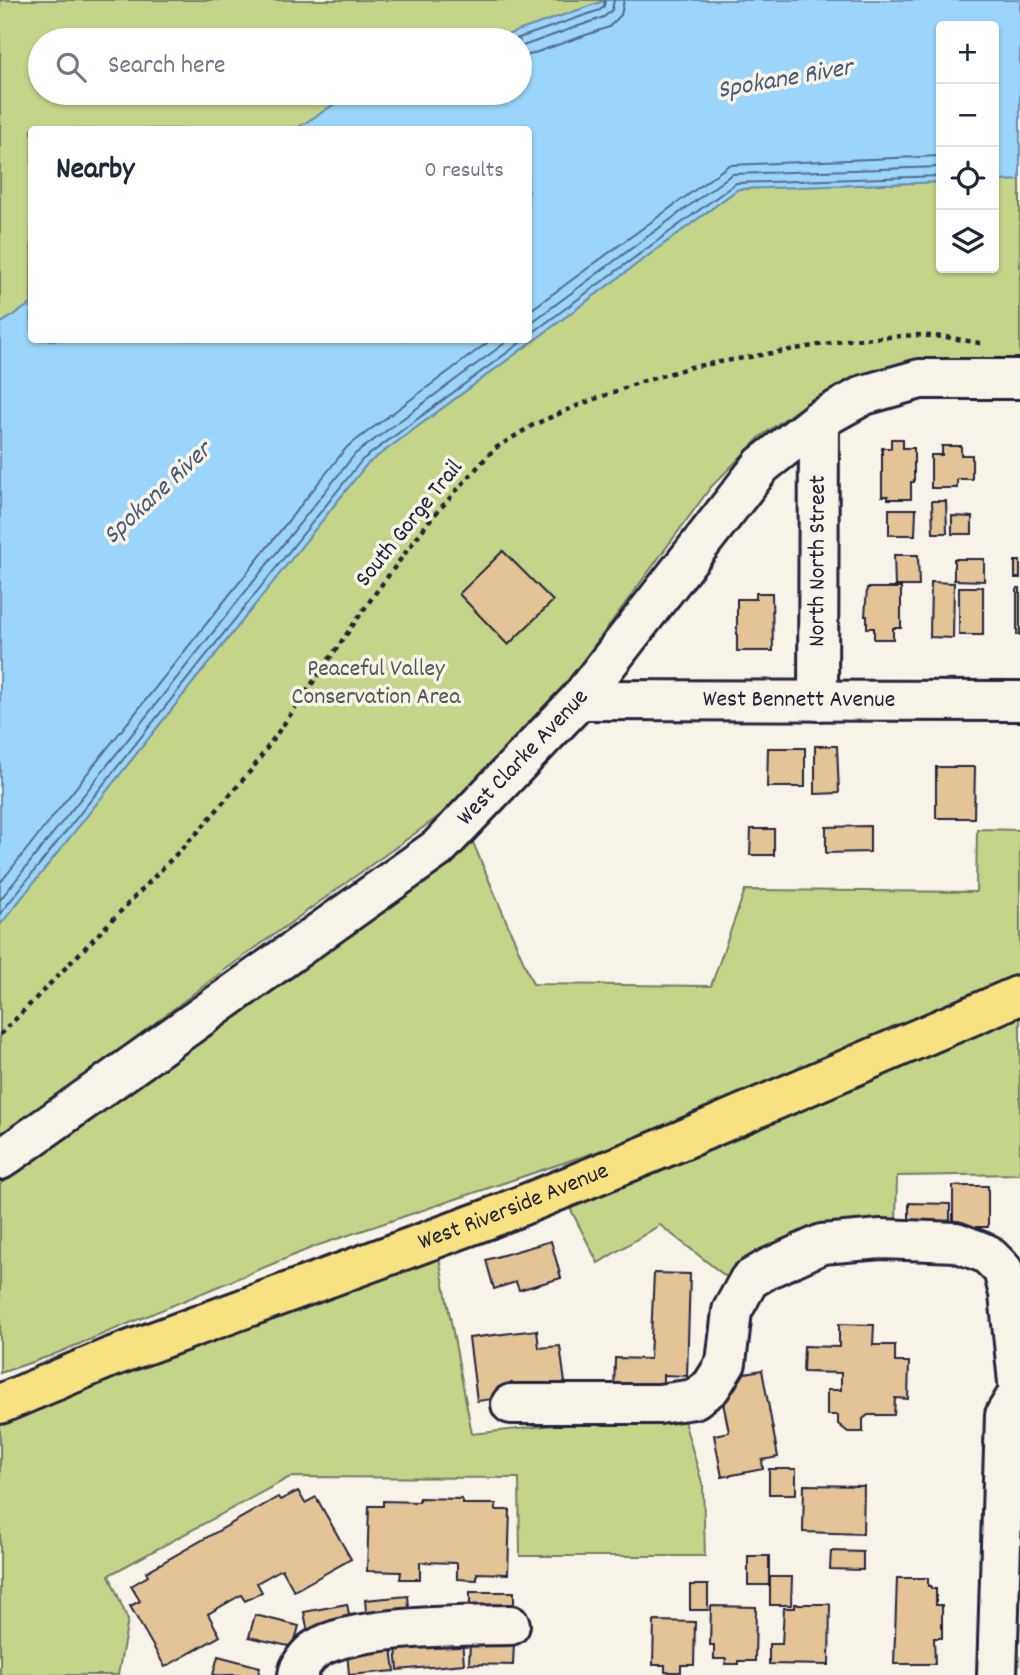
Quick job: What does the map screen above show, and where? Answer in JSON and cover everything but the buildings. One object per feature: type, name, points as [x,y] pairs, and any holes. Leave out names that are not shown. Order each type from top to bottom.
[{"type":"main road","name":"West Riverside Avenue","points":[[0,1404],[109,1358],[500,1214],[661,1149],[1020,995]]},
{"type":"street","name":"West Clarke Avenue","points":[[0,1160],[438,848],[579,700],[762,465],[819,420],[864,395],[920,379],[1020,379]]},
{"type":"street","name":"North North Street","points":[[818,701],[819,420]]},
{"type":"street","name":"West Bennett Avenue","points":[[579,700],[1020,701]]},
{"type":"street","points":[[511,1404],[659,1404],[694,1399],[711,1387],[726,1363],[732,1311],[749,1280],[822,1244],[881,1239],[956,1242],[986,1254],[1003,1270],[1009,1294],[1020,1392],[1005,1415],[996,1675]]},
{"type":"street","points":[[298,1675],[298,1669],[313,1650],[350,1636],[426,1628],[510,1625]]},
{"type":"path","name":"South Gorge Trail","points":[[0,1035],[233,793],[429,521],[494,449],[533,425],[579,405],[638,383],[691,368],[848,340],[916,335],[946,337],[994,346]]},
{"type":"green space","points":[[0,0],[607,0],[526,28],[28,28],[28,105],[333,105],[301,126],[28,126],[28,306],[0,324]]},
{"type":"green space","name":"Peaceful Valley Conservation Area","points":[[1020,180],[1020,363],[888,371],[812,399],[760,437],[711,487],[551,704],[474,791],[222,972],[0,1141],[0,925],[367,464],[738,189],[936,182],[936,273],[999,273],[999,181]]},
{"type":"green space","points":[[977,829],[1020,830],[1020,977],[661,1130],[316,1246],[50,1356],[0,1373],[0,1184],[472,840],[533,984],[711,986],[745,890],[976,892]]},
{"type":"green space","points":[[1020,1011],[1020,1174],[897,1176],[896,1223],[729,1279],[660,1225],[598,1263],[567,1202]]},
{"type":"green space","points":[[437,1247],[472,1434],[681,1411],[703,1486],[705,1556],[520,1556],[519,1478],[290,1477],[109,1575],[128,1620],[118,1675],[0,1675],[0,1414]]},
{"type":"water","name":"Spokane River","points":[[607,0],[1020,0],[1020,180],[999,181],[999,21],[936,21],[936,182],[738,189],[532,342],[532,126],[301,126],[333,105],[532,105],[532,28],[526,28]]},
{"type":"water","name":"Spokane River","points":[[28,306],[28,343],[530,343],[367,464],[0,925],[0,324]]}]
